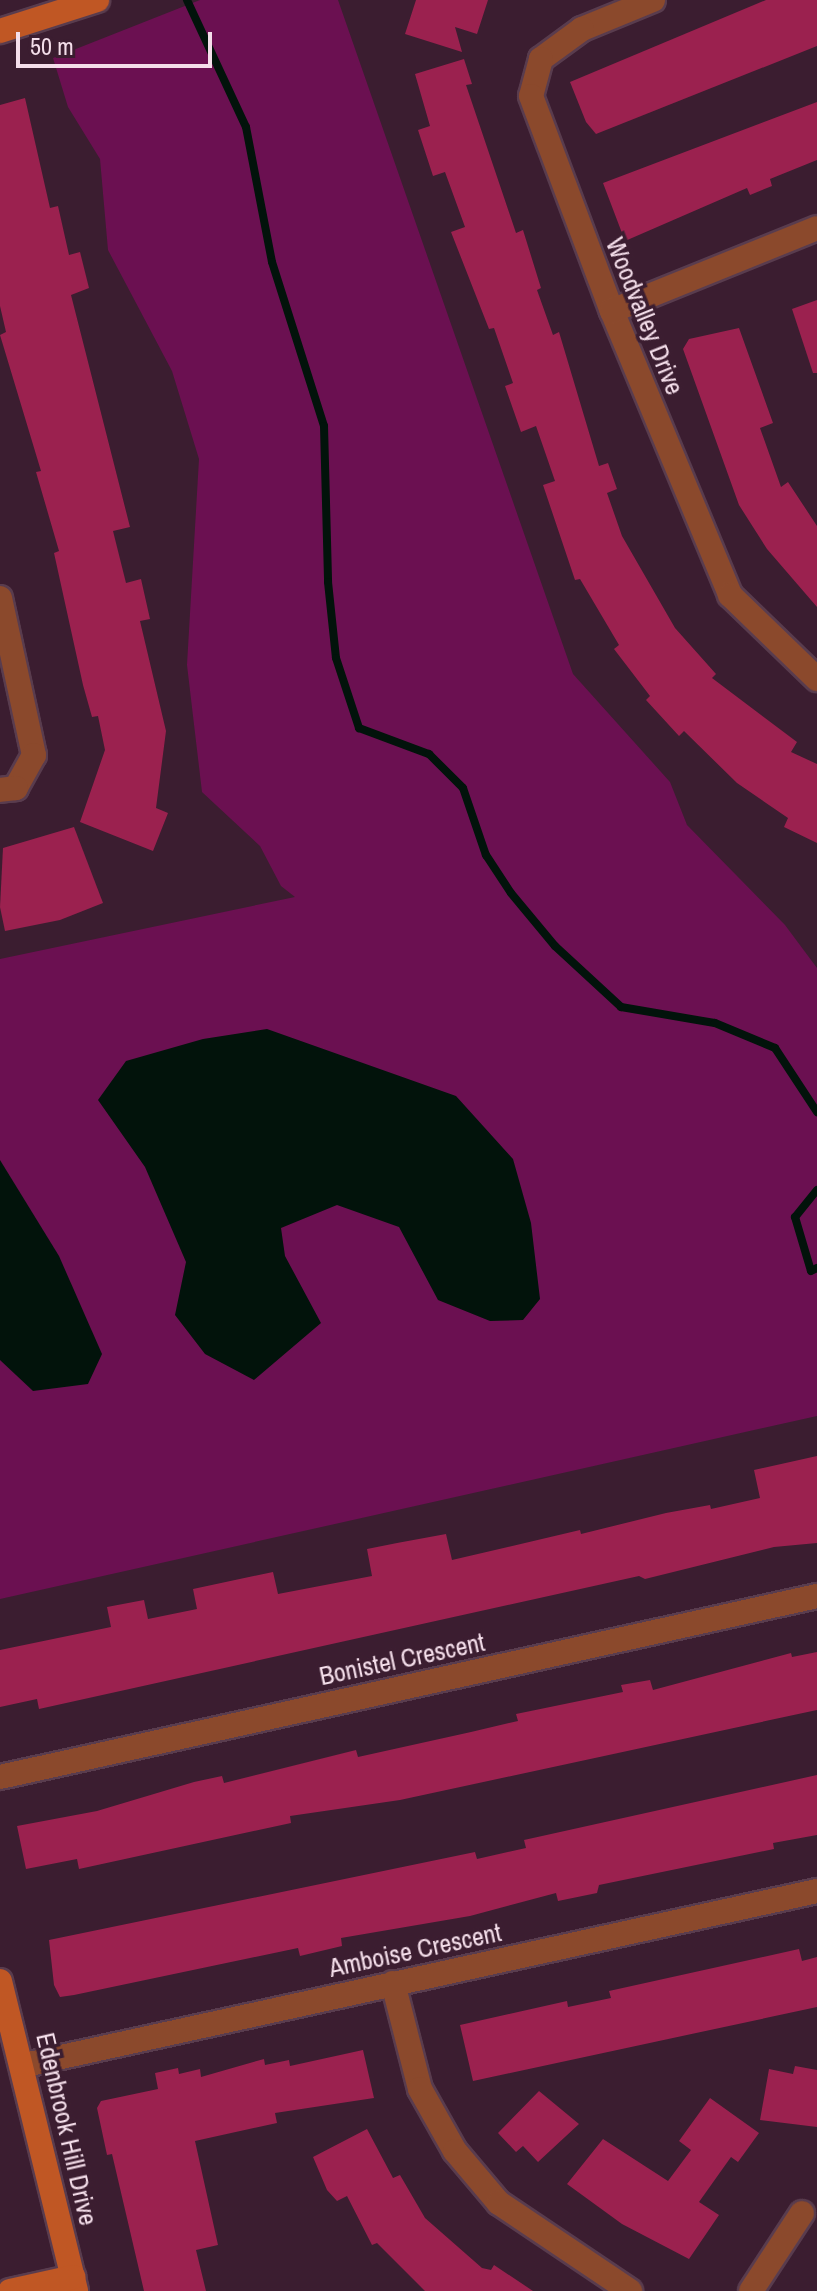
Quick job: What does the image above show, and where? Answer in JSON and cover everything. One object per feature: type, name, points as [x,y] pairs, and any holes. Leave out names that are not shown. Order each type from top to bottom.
[{"type":"street","points":[[0,31],[96,0]]},
{"type":"street","name":"Woodvalley Drive","points":[[653,0],[582,29],[541,59],[531,96],[612,311],[730,595],[817,679]]},
{"type":"street","points":[[612,311],[817,228]]},
{"type":"street","points":[[0,598],[34,755],[16,788],[0,790]]},
{"type":"street","name":"Bonistel Crescent","points":[[0,1777],[817,1596]]},
{"type":"street","name":"Amboise Crescent","points":[[25,2065],[817,1891]]},
{"type":"street","name":"Edenbrook Hill Drive","points":[[0,1981],[25,2065],[74,2284]]},
{"type":"street","points":[[393,1983],[420,2089],[455,2151],[499,2203],[630,2291]]},
{"type":"street","points":[[751,2291],[802,2213]]},
{"type":"street","points":[[10,2291],[74,2284]]},
{"type":"shaded area","points":[[200,0],[338,0],[573,674],[670,782],[687,825],[785,925],[817,968],[817,1416],[0,1599],[0,959],[295,897],[281,886],[260,846],[202,792],[187,665],[199,459],[172,371],[108,250],[100,159],[68,107],[53,58]]},
{"type":"shaded area","points":[[267,1029],[456,1096],[513,1159],[531,1223],[540,1299],[523,1320],[490,1321],[438,1300],[399,1227],[337,1205],[281,1228],[285,1256],[321,1323],[254,1380],[205,1354],[175,1315],[186,1262],[145,1167],[98,1100],[126,1061],[203,1039]]},
{"type":"shaded area","points":[[0,1160],[59,1256],[102,1354],[88,1384],[33,1391],[0,1360]]},
{"type":"building","points":[[416,0],[488,0],[477,34],[455,27],[462,52],[405,34]]},
{"type":"building","points":[[766,0],[817,0],[817,46],[596,134],[586,122],[570,82]]},
{"type":"building","points":[[464,59],[472,84],[466,85],[516,233],[523,230],[541,288],[537,290],[553,335],[559,332],[599,466],[608,463],[617,489],[607,493],[622,536],[675,628],[716,674],[712,678],[797,742],[791,752],[817,764],[817,843],[784,827],[788,818],[737,783],[684,731],[679,736],[646,700],[650,696],[614,649],[619,645],[580,579],[575,580],[543,485],[555,481],[536,426],[521,432],[505,386],[513,383],[494,328],[489,329],[451,232],[465,227],[445,172],[433,176],[418,130],[430,126],[415,74]]},
{"type":"building","points":[[25,98],[50,208],[58,206],[69,255],[80,252],[89,288],[71,295],[130,527],[113,531],[126,583],[141,579],[150,619],[140,621],[166,731],[156,808],[168,813],[153,851],[80,822],[105,750],[98,716],[92,717],[83,685],[54,553],[59,551],[36,472],[41,471],[0,335],[6,332],[0,306],[0,105]]},
{"type":"building","points":[[817,102],[817,160],[770,179],[772,186],[750,195],[747,188],[625,241],[603,183]]},
{"type":"building","points":[[817,300],[817,373],[813,373],[792,309]]},
{"type":"building","points":[[739,328],[773,423],[760,428],[781,487],[788,482],[817,526],[817,607],[767,549],[739,505],[683,349],[689,339]]},
{"type":"building","points":[[74,827],[103,903],[60,920],[5,931],[0,907],[3,848]]},
{"type":"building","points":[[817,1456],[817,1543],[774,1547],[645,1579],[639,1576],[39,1709],[37,1699],[0,1707],[0,1650],[111,1627],[107,1607],[144,1600],[148,1619],[197,1609],[193,1589],[273,1572],[278,1594],[372,1576],[367,1549],[397,1543],[446,1534],[452,1560],[666,1513],[710,1505],[711,1509],[760,1498],[754,1470]]},
{"type":"building","points":[[817,1652],[817,1710],[400,1800],[290,1816],[291,1823],[79,1869],[77,1859],[26,1869],[17,1826],[97,1811],[222,1776],[224,1783],[356,1750],[358,1757],[471,1732],[518,1721],[516,1714],[623,1692],[621,1685],[650,1680],[653,1690],[791,1653],[792,1657]]},
{"type":"building","points":[[817,1775],[817,1835],[773,1843],[774,1849],[599,1885],[597,1893],[558,1901],[556,1893],[470,1916],[341,1938],[342,1946],[300,1956],[298,1948],[60,1997],[54,1985],[49,1940],[475,1852],[477,1859],[526,1848],[524,1840]]},
{"type":"building","points":[[799,1949],[802,1961],[817,1957],[817,2007],[473,2081],[460,2025],[567,2001],[568,2007],[611,1998],[609,1991]]},
{"type":"building","points":[[363,2050],[374,2098],[275,2113],[277,2123],[195,2141],[218,2245],[196,2250],[206,2291],[144,2291],[112,2154],[107,2155],[97,2108],[101,2101],[158,2089],[155,2073],[178,2068],[179,2074],[200,2069],[201,2077],[264,2059],[265,2065],[289,2060],[290,2066]]},
{"type":"building","points":[[795,2066],[817,2070],[817,2127],[760,2120],[769,2069],[793,2074]]},
{"type":"building","points":[[539,2091],[579,2124],[538,2162],[523,2146],[516,2152],[498,2133]]},
{"type":"building","points":[[710,2098],[759,2133],[738,2162],[731,2157],[699,2202],[719,2215],[689,2259],[622,2224],[567,2184],[603,2139],[668,2181],[691,2150],[679,2141]]},
{"type":"building","points":[[367,2129],[393,2178],[400,2175],[425,2218],[482,2268],[491,2270],[494,2265],[533,2291],[425,2291],[377,2243],[372,2245],[347,2196],[337,2201],[327,2190],[313,2157]]},
{"type":"waterway","points":[[187,0],[246,127],[272,262],[324,426],[328,582],[336,658],[359,728],[429,754],[463,788],[486,855],[511,893],[555,946],[621,1007],[715,1023],[775,1048],[817,1112]]},
{"type":"waterway","points":[[817,1190],[795,1217],[811,1271],[817,1268]]}]
